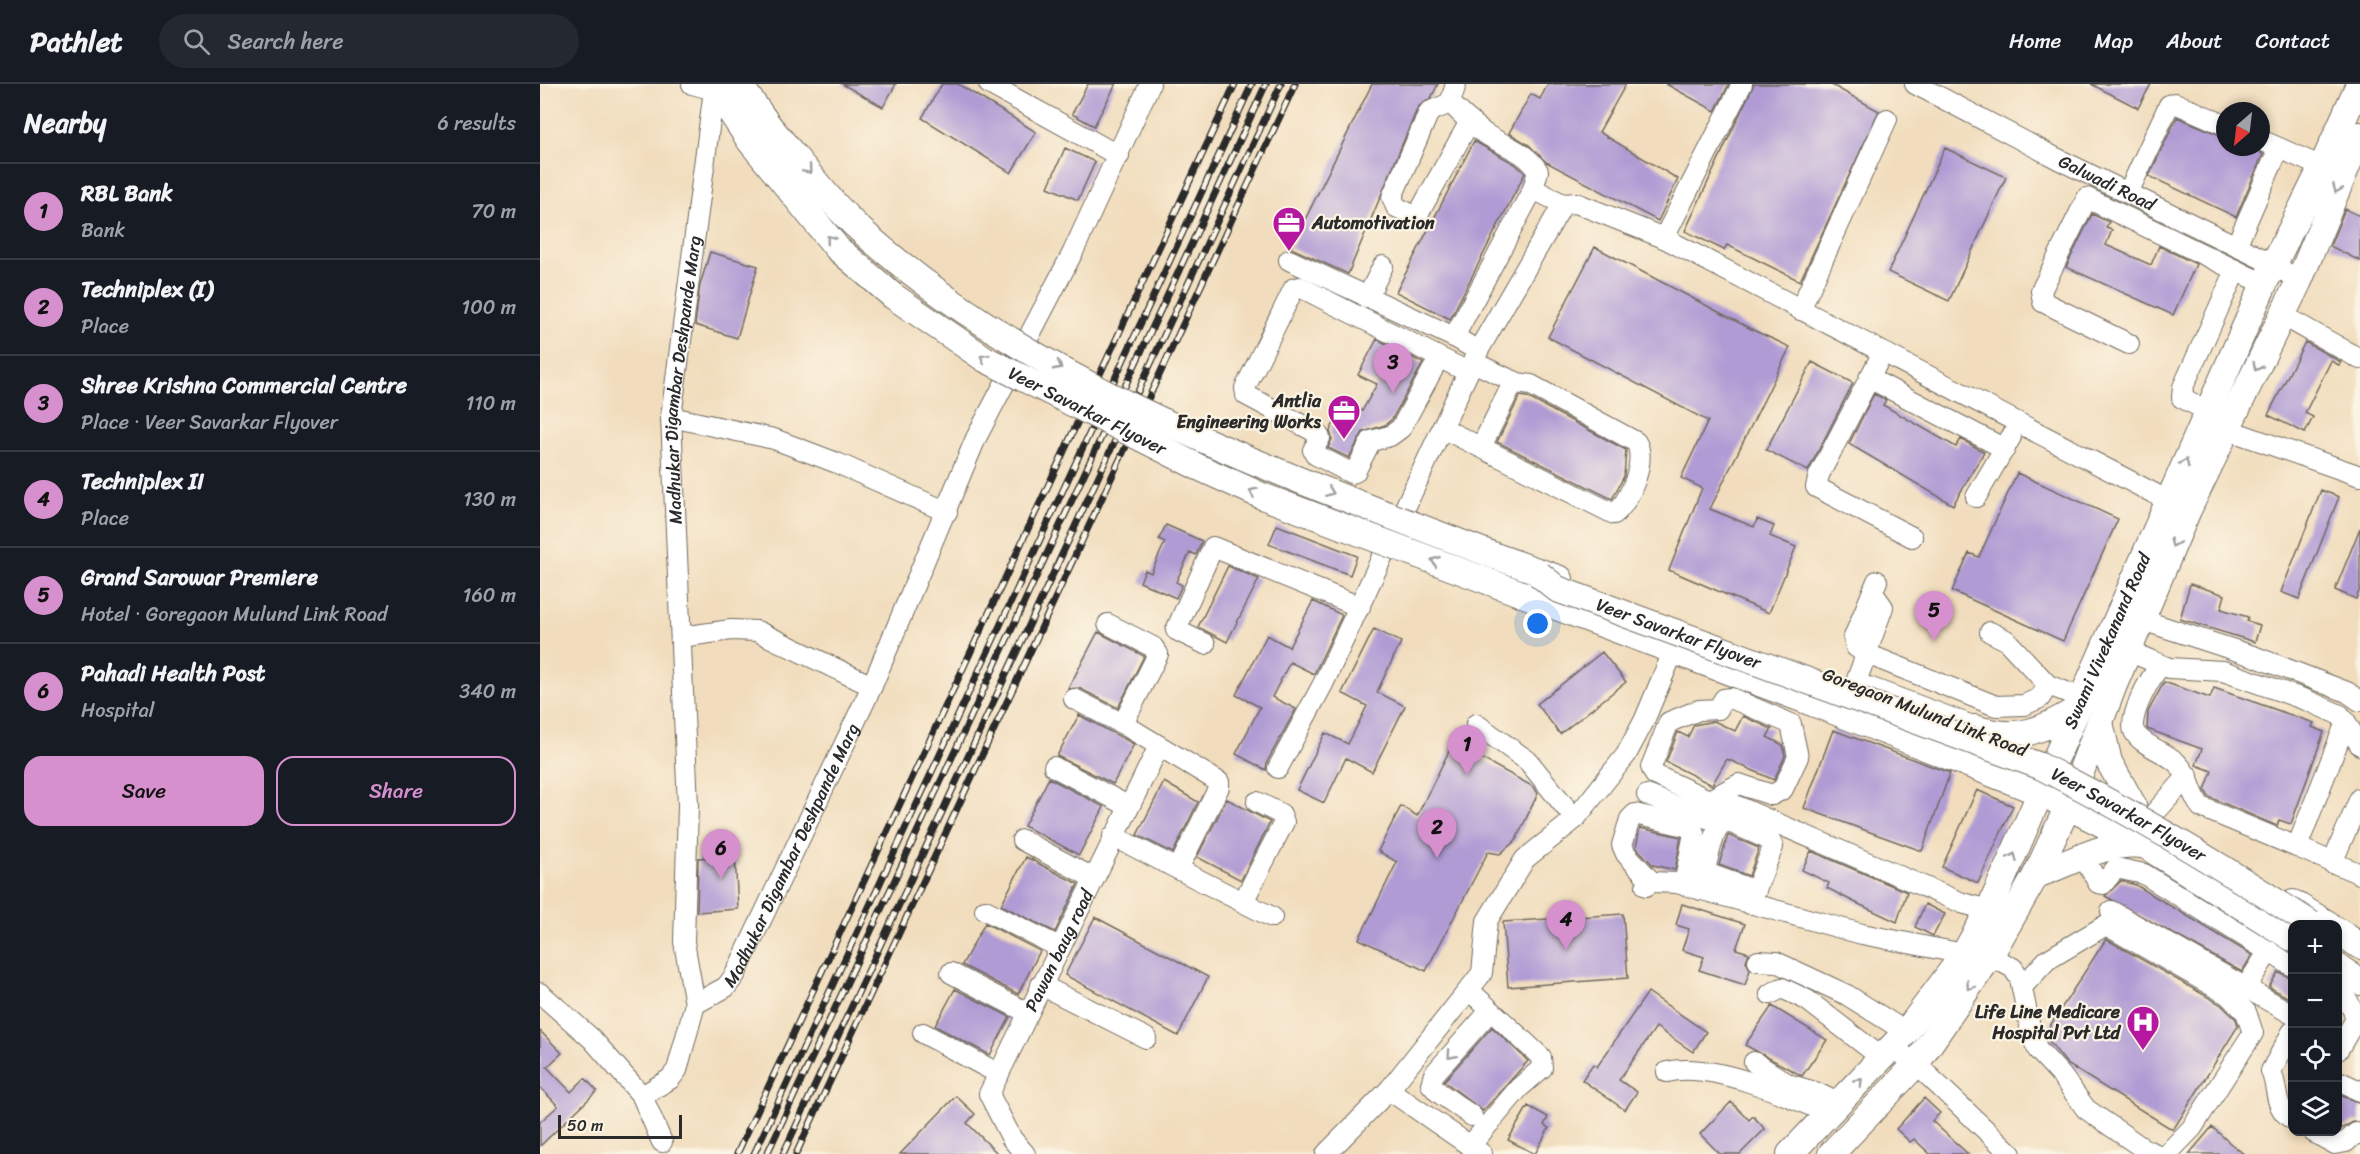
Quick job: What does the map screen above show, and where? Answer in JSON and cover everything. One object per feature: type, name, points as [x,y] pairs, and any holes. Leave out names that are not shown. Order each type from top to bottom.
[{"type":"main road","points":[[740,84],[760,133]]},
{"type":"main road","name":"Swami Vivekanand Road","points":[[1790,1154],[1893,1046],[1964,954],[2036,875],[2068,806],[2142,620],[2208,411],[2269,274],[2322,167],[2359,84]]},
{"type":"main road","points":[[706,86],[760,133]]},
{"type":"main road","name":"Veer Savarkar Flyover","points":[[760,133],[854,224],[967,314],[1012,341],[1160,419],[1247,459],[1495,556]]},
{"type":"main road","name":"Veer Savarkar Flyover","points":[[760,133],[837,248],[893,296],[985,360],[1188,462],[1251,491],[1490,582]]},
{"type":"main road","name":"Swami Vivekanand Road","points":[[1831,1154],[1916,1064],[1990,956],[2001,914],[2041,793],[2080,703],[2177,506],[2226,429],[2299,281],[2357,152]]},
{"type":"main road","name":"Goregaon Mulund Link Road","points":[[1495,556],[1533,584],[1673,652],[2041,793],[2146,846],[2288,935]]},
{"type":"main road","name":"Goregaon Mulund Link Road","points":[[1490,582],[1533,584],[1855,685],[1955,721],[2054,761],[2081,774],[2321,920]]},
{"type":"main road","name":"Veer Savarkar Flyover","points":[[1533,584],[1555,597],[2031,772],[2091,800],[2291,920]]},
{"type":"main road","name":"Veer Savarkar Flyover","points":[[1533,584],[1557,589],[2040,766],[2118,806],[2228,871],[2305,920]]},
{"type":"main road","points":[[1955,721],[1994,735],[2027,734],[2050,727],[2080,703]]},
{"type":"main road","points":[[2100,722],[2109,762],[2143,811]]},
{"type":"main road","points":[[2036,875],[2083,856],[2126,843],[2146,846]]},
{"type":"main road","points":[[2342,934],[2360,946]]},
{"type":"main road","points":[[2342,945],[2360,956]]},
{"type":"main road","points":[[2342,953],[2360,965]]},
{"type":"main road","points":[[2342,970],[2360,982]]},
{"type":"street","points":[[989,84],[1119,156]]},
{"type":"street","name":"Madhukar Digambar Deshpande Marg","points":[[706,86],[671,417],[688,806],[684,942],[694,1004],[726,987],[735,975],[872,686],[976,438],[1073,252],[1119,156],[1150,84]]},
{"type":"street","points":[[1664,238],[1742,84]]},
{"type":"street","name":"Galwadi Road","points":[[1915,84],[2236,246],[2269,274],[2299,281]]},
{"type":"street","points":[[1454,337],[1533,189],[1539,171],[1522,154],[1485,134],[1470,121],[1453,93],[1428,112],[1392,197],[1396,207],[1415,216],[1420,211],[1470,121]]},
{"type":"street","points":[[2128,193],[2169,105],[2175,103],[2216,121]]},
{"type":"street","points":[[1800,310],[1887,119]]},
{"type":"street","points":[[2270,144],[2322,167]]},
{"type":"street","points":[[2236,246],[2266,156]]},
{"type":"street","points":[[2098,178],[2042,291],[2043,302],[2128,344]]},
{"type":"street","points":[[1533,189],[1563,204],[1576,202],[1664,238],[1882,354],[2177,506]]},
{"type":"street","points":[[2087,198],[2236,270],[2269,274]]},
{"type":"street","points":[[1278,768],[1360,607],[1473,362],[1563,204]]},
{"type":"street","points":[[2150,228],[2160,209]]},
{"type":"street","points":[[1289,260],[1454,337],[1473,362]]},
{"type":"street","points":[[1367,298],[1383,266]]},
{"type":"street","points":[[2208,411],[2182,398],[2183,387],[2236,270]]},
{"type":"street","points":[[1432,369],[1401,428],[1390,436],[1371,441],[1355,472],[1350,473],[1316,455],[1313,450],[1320,438],[1317,433],[1246,395],[1245,388],[1294,288],[1300,287],[1514,381],[1531,385],[1636,442],[1642,451],[1639,470],[1620,509],[1614,514],[1442,428]]},
{"type":"street","points":[[2282,315],[2360,359]]},
{"type":"street","points":[[1882,354],[1819,475],[1816,487],[1911,537]]},
{"type":"street","points":[[1869,378],[2005,449]]},
{"type":"street","points":[[1481,447],[1514,381]]},
{"type":"street","points":[[671,417],[774,440],[837,463],[946,512]]},
{"type":"street","points":[[1976,498],[2019,425]]},
{"type":"street","points":[[2226,429],[2360,476]]},
{"type":"street","points":[[1205,644],[1176,630],[1213,547],[1360,607]]},
{"type":"street","points":[[1855,685],[1883,608],[1875,587]]},
{"type":"street","points":[[2142,620],[2256,657],[2347,692],[2360,701]]},
{"type":"street","points":[[1108,624],[1153,647],[1158,654],[1123,724]]},
{"type":"street","points":[[681,637],[731,630],[757,631],[872,686]]},
{"type":"street","points":[[1990,632],[2006,640],[2048,685],[2080,703]]},
{"type":"street","points":[[2128,651],[2161,665],[2223,671],[2306,700],[2340,715],[2360,744]]},
{"type":"street","points":[[1326,1154],[1389,1090],[1482,973],[1486,921],[1525,860],[1575,819],[1626,755],[1644,721],[1673,652]]},
{"type":"street","points":[[1868,654],[1996,706],[2024,705],[2040,698],[2048,685]]},
{"type":"street","points":[[2161,665],[2149,678],[2132,726],[2135,734],[2176,761],[2188,776],[2193,797],[2201,807],[2360,874]]},
{"type":"street","points":[[1791,724],[1731,698],[1724,699],[1718,709],[1699,710],[1670,722],[1651,767],[1655,775],[1709,800],[1739,784],[1772,795],[1783,789],[1798,757],[1791,724],[1800,699]]},
{"type":"street","points":[[1074,699],[1123,724],[1219,782],[1220,787],[1178,869]]},
{"type":"street","points":[[2297,847],[2346,723]]},
{"type":"street","points":[[1476,724],[1528,761],[1575,819]]},
{"type":"street","name":"Pawan baug road","points":[[1025,1154],[1012,1138],[989,1094],[1113,836],[1159,746]]},
{"type":"street","points":[[1054,767],[1128,806]]},
{"type":"street","points":[[2143,811],[2188,776]]},
{"type":"street","points":[[1647,795],[1706,818],[1730,803],[1962,903],[2001,914]]},
{"type":"street","points":[[2332,863],[2360,798]]},
{"type":"street","points":[[1243,902],[1284,822],[1281,814],[1257,802]]},
{"type":"street","points":[[1697,883],[1694,833],[1689,827],[1635,814],[1630,819],[1622,845],[1626,854],[1649,884],[1697,883],[1753,897],[1862,934],[1964,954]]},
{"type":"street","points":[[1697,883],[1720,824],[1725,820],[1770,840],[1773,847],[1753,897]]},
{"type":"street","points":[[1113,836],[1272,917]]},
{"type":"street","points":[[1022,840],[1093,878]]},
{"type":"street","points":[[2083,856],[2098,883],[2103,884],[2116,868],[2144,874],[2288,963]]},
{"type":"street","points":[[985,910],[1059,947]]},
{"type":"street","points":[[2111,910],[2288,1012]]},
{"type":"street","points":[[2022,987],[2047,960],[2106,925],[2227,994],[2246,1012],[2253,1032],[2192,1128],[2167,1154]]},
{"type":"street","points":[[2246,987],[2269,951]]},
{"type":"street","points":[[1990,956],[2013,968],[2022,987],[2032,1037],[2038,1050],[2061,1075],[2086,1109],[2144,1149],[2156,1154]]},
{"type":"street","points":[[1758,961],[1776,962],[1846,995],[1893,1046],[1916,1064],[2011,1154]]},
{"type":"street","points":[[951,973],[1028,1013]]},
{"type":"street","points":[[1041,985],[1146,1038]]},
{"type":"street","points":[[1770,994],[1782,988],[1893,1046]]},
{"type":"street","points":[[1389,1090],[1476,1150],[1519,1088],[1542,1068],[1541,1057],[1469,990]]},
{"type":"street","points":[[540,993],[592,1039],[642,1096],[663,1142]]},
{"type":"street","points":[[2342,997],[2348,1001],[2358,1021],[2342,1043]]},
{"type":"street","points":[[642,1096],[670,1079],[677,1070],[694,1004]]},
{"type":"street","points":[[1445,1128],[1465,1110],[1438,1092],[1431,1084],[1434,1074],[1490,1011]]},
{"type":"street","points":[[923,1033],[999,1074]]},
{"type":"street","points":[[2288,1039],[2271,1071],[2278,1088],[2276,1102],[2282,1113],[2288,1117]]},
{"type":"street","points":[[1754,1062],[1788,1084],[1815,1092],[1833,1108]]},
{"type":"street","points":[[1667,1072],[1681,1068],[1732,1077],[1833,1108]]},
{"type":"street","points":[[2339,1082],[2360,1091]]},
{"type":"street","points":[[2321,1136],[2335,1144],[2346,1142],[2356,1133],[2360,1134]]},
{"type":"building","points":[[842,84],[896,84],[883,107]]},
{"type":"building","points":[[942,84],[958,84],[1036,132],[1011,173],[922,118]]},
{"type":"building","points":[[1088,84],[1116,84],[1094,126],[1072,114]]},
{"type":"building","points":[[1372,84],[1438,84],[1431,98],[1418,107],[1348,274],[1291,248]]},
{"type":"building","points":[[1548,84],[1626,84],[1599,132],[1678,179],[1658,221],[1546,162],[1529,145],[1509,133],[1531,94],[1540,99]]},
{"type":"building","points":[[1666,84],[1729,84],[1715,111]]},
{"type":"building","points":[[1754,84],[1830,84],[1879,111],[1800,281],[1727,245],[1724,250],[1685,231]]},
{"type":"building","points":[[2091,84],[2151,84],[2138,108]]},
{"type":"building","points":[[2177,117],[2216,133],[2216,156],[2262,156],[2236,217],[2149,176]]},
{"type":"building","points":[[1474,141],[1515,164],[1525,173],[1450,319],[1396,292]]},
{"type":"building","points":[[1065,148],[1095,162],[1078,200],[1048,187]]},
{"type":"building","points":[[1945,148],[2006,177],[1949,301],[1888,272]]},
{"type":"building","points":[[2345,209],[2360,216],[2360,261],[2330,246]]},
{"type":"building","points":[[2092,214],[2109,222],[2106,228],[2112,230],[2106,245],[2151,265],[2159,246],[2196,264],[2173,315],[2066,267]]},
{"type":"building","points":[[1595,247],[1790,347],[1710,509],[1754,527],[1757,519],[1774,526],[1770,536],[1796,547],[1769,613],[1669,570],[1702,488],[1681,478],[1708,421],[1548,337]]},
{"type":"building","points":[[710,252],[758,266],[737,338],[695,325],[700,285]]},
{"type":"building","points":[[1377,339],[1423,363],[1392,419],[1385,425],[1363,432],[1349,458],[1328,448],[1332,439],[1330,431],[1344,402],[1362,411],[1377,384],[1358,375]]},
{"type":"building","points":[[2305,342],[2341,362],[2339,365],[2331,361],[2305,413],[2313,417],[2305,433],[2268,415]]},
{"type":"building","points":[[1812,362],[1853,383],[1808,471],[1766,450]]},
{"type":"building","points":[[1874,394],[1886,400],[1883,405],[1956,447],[1961,439],[1984,452],[1953,505],[1849,444]]},
{"type":"building","points":[[1520,396],[1527,397],[1626,450],[1624,476],[1612,499],[1497,442]]},
{"type":"building","points":[[2017,473],[2118,519],[2063,641],[1952,591],[1969,553],[1979,557]]},
{"type":"building","points":[[2321,490],[2339,497],[2299,599],[2281,592]]},
{"type":"building","points":[[1166,525],[1202,541],[1196,555],[1190,552],[1176,582],[1182,585],[1176,598],[1140,582],[1145,570],[1151,573],[1165,542],[1159,539]]},
{"type":"building","points":[[1277,525],[1357,556],[1350,575],[1269,544]]},
{"type":"building","points":[[2360,528],[2360,589],[2356,599],[2335,590]]},
{"type":"building","points":[[1228,566],[1259,579],[1227,642],[1198,627]]},
{"type":"building","points":[[2190,584],[2225,595],[2221,609],[2248,617],[2247,621],[2260,625],[2255,642],[2180,619]]},
{"type":"building","points":[[1313,601],[1342,615],[1314,674],[1290,662],[1272,697],[1296,709],[1267,762],[1266,770],[1236,754],[1260,707],[1236,695],[1267,635],[1289,647]]},
{"type":"building","points":[[1374,629],[1401,642],[1377,692],[1405,706],[1372,772],[1346,758],[1324,803],[1297,790],[1325,733],[1348,744],[1367,706],[1342,693]]},
{"type":"building","points":[[1098,632],[1144,656],[1118,708],[1079,688],[1068,689]]},
{"type":"building","points":[[1602,652],[1626,682],[1560,734],[1537,704]]},
{"type":"building","points":[[2164,682],[2210,698],[2214,688],[2314,723],[2312,727],[2324,732],[2291,824],[2279,820],[2277,826],[2209,797],[2205,790],[2212,771],[2196,765],[2202,749],[2147,729],[2148,712]]},
{"type":"building","points":[[1079,715],[1134,744],[1113,784],[1057,756]]},
{"type":"building","points":[[1743,716],[1772,729],[1767,737],[1783,745],[1785,756],[1774,780],[1727,759],[1712,785],[1666,762],[1678,732],[1688,737],[1694,725],[1714,721],[1735,731]]},
{"type":"building","points":[[1833,730],[1950,773],[1922,851],[1804,808]]},
{"type":"building","points":[[1453,743],[1532,786],[1538,793],[1516,840],[1500,854],[1488,852],[1426,971],[1359,939],[1397,862],[1378,851],[1401,806],[1417,816]]},
{"type":"building","points":[[1049,778],[1104,807],[1079,855],[1024,826]]},
{"type":"building","points":[[1164,782],[1198,802],[1173,853],[1137,835]]},
{"type":"building","points":[[1977,790],[2013,806],[1978,883],[1942,867]]},
{"type":"building","points":[[1227,799],[1270,822],[1241,880],[1197,857]]},
{"type":"building","points":[[1640,828],[1681,837],[1675,870],[1653,865],[1636,847]]},
{"type":"building","points":[[1728,835],[1759,848],[1749,876],[1719,865]]},
{"type":"building","points":[[1811,851],[1907,892],[1897,922],[1827,888],[1829,883],[1802,870]]},
{"type":"building","points":[[735,856],[738,909],[697,912],[698,858]]},
{"type":"building","points":[[1026,857],[1078,884],[1055,932],[1001,905]]},
{"type":"building","points":[[2121,881],[2136,885],[2252,955],[2242,972],[2105,896]]},
{"type":"building","points":[[1682,904],[1745,924],[1736,949],[1749,953],[1746,961],[1750,970],[1745,985],[1699,970],[1704,957],[1682,950],[1689,929],[1676,925]]},
{"type":"building","points":[[1925,904],[1945,914],[1933,936],[1915,927]]},
{"type":"building","points":[[1623,914],[1628,978],[1508,987],[1503,922]]},
{"type":"building","points":[[1095,917],[1208,977],[1178,1036],[1065,975]]},
{"type":"building","points":[[985,923],[1040,951],[1018,994],[962,965]]},
{"type":"building","points":[[2106,939],[2220,1004],[2236,1019],[2238,1026],[2173,1130],[2067,1064],[2044,1035]]},
{"type":"building","points":[[2278,972],[2288,976],[2288,998],[2269,987]]},
{"type":"building","points":[[955,989],[1010,1017],[990,1055],[935,1026]]},
{"type":"building","points":[[1648,992],[1706,1032],[1693,1052],[1656,1027],[1619,1080],[1637,1092],[1625,1110],[1582,1080],[1593,1064],[1597,1067]]},
{"type":"building","points":[[1772,1006],[1827,1040],[1802,1076],[1745,1045]]},
{"type":"building","points":[[1492,1027],[1528,1061],[1483,1111],[1444,1081]]},
{"type":"building","points":[[540,1031],[562,1053],[547,1067],[571,1092],[585,1078],[597,1091],[540,1146],[540,1122],[558,1106],[540,1087]]},
{"type":"building","points":[[956,1096],[975,1114],[967,1123],[998,1154],[900,1154]]},
{"type":"building","points":[[2342,1096],[2360,1103],[2360,1122],[2353,1122],[2342,1128]]},
{"type":"building","points":[[1924,1098],[1940,1113],[1932,1121],[1968,1154],[1930,1154],[1914,1139],[1910,1142],[1896,1129]]},
{"type":"building","points":[[1731,1102],[1749,1120],[1753,1116],[1765,1129],[1740,1154],[1720,1154],[1700,1134]]},
{"type":"building","points":[[1528,1106],[1548,1117],[1544,1125],[1549,1128],[1535,1154],[1508,1140]]},
{"type":"building","points":[[2212,1127],[2231,1144],[2244,1154],[2189,1154]]},
{"type":"railway","points":[[737,1154],[1235,84]]},
{"type":"railway","points":[[754,1154],[1252,84]]},
{"type":"railway","points":[[767,1154],[1266,84]]},
{"type":"railway","points":[[783,1154],[1281,84]]},
{"type":"railway","points":[[796,1154],[1295,84]]},
{"type":"place","name":"Automotivation","points":[[1289,252]]},
{"type":"place","name":"Shree Krishna Commercial Centre","points":[[1393,393]]},
{"type":"place","name":"Antlia Engineering Works","points":[[1344,440]]},
{"type":"place","name":"Grand Sarowar Premiere","points":[[1934,641]]},
{"type":"place","name":"RBL Bank","points":[[1467,775]]},
{"type":"place","name":"Techniplex (I)","points":[[1437,858]]},
{"type":"place","name":"Pahadi Health Post","points":[[721,879]]},
{"type":"place","name":"Techniplex II","points":[[1566,950]]},
{"type":"place","name":"Life Line Medicare Hospital Pvt Ltd","points":[[2143,1051]]}]
